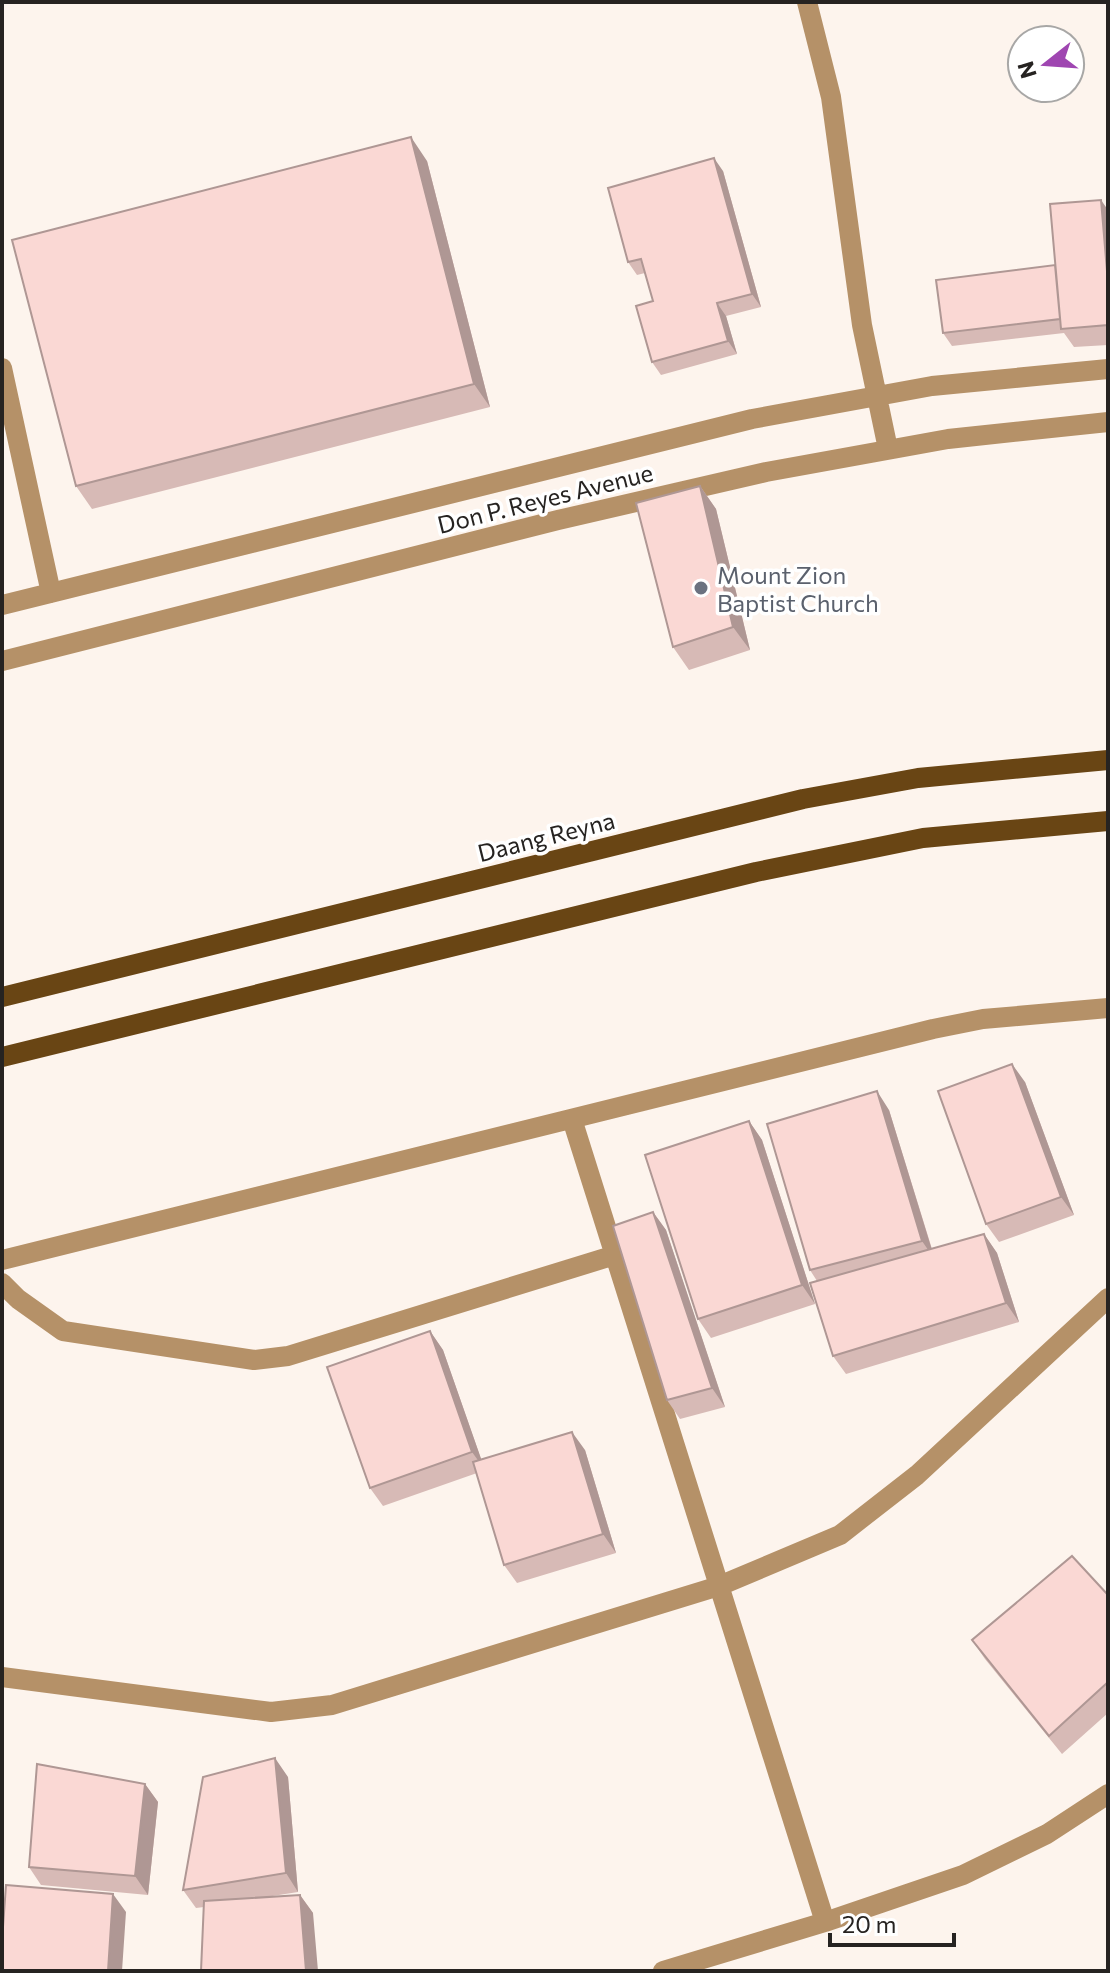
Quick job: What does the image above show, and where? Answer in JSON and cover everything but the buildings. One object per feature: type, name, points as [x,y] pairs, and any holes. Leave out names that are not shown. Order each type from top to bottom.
[{"type":"main road","name":"Daang Reyna","points":[[2,997],[803,799],[918,778],[1108,760]]},
{"type":"main road","points":[[2,1057],[756,872],[923,838],[1108,821]]},
{"type":"street","points":[[807,2],[831,97],[862,325],[888,449]]},
{"type":"street","points":[[2,368],[51,593]]},
{"type":"street","name":"Don P. Reyes Avenue","points":[[2,605],[737,422],[932,386],[1108,369]]},
{"type":"street","name":"Don P. Reyes Avenue","points":[[2,661],[558,520],[766,472],[948,439],[1108,422]]},
{"type":"street","points":[[2,1260],[933,1029],[983,1019],[1108,1008]]},
{"type":"street","points":[[572,1119],[825,1922]]},
{"type":"street","points":[[2,1283],[18,1299],[63,1331],[254,1360],[288,1356],[615,1255]]},
{"type":"street","points":[[2,1677],[271,1712],[332,1705],[719,1586],[840,1535],[917,1475],[1108,1298]]},
{"type":"street","points":[[663,1971],[825,1922],[963,1875],[1047,1834],[1108,1794]]},
{"type":"place","name":"Mount Zion Baptist Church","points":[[701,588]]}]
